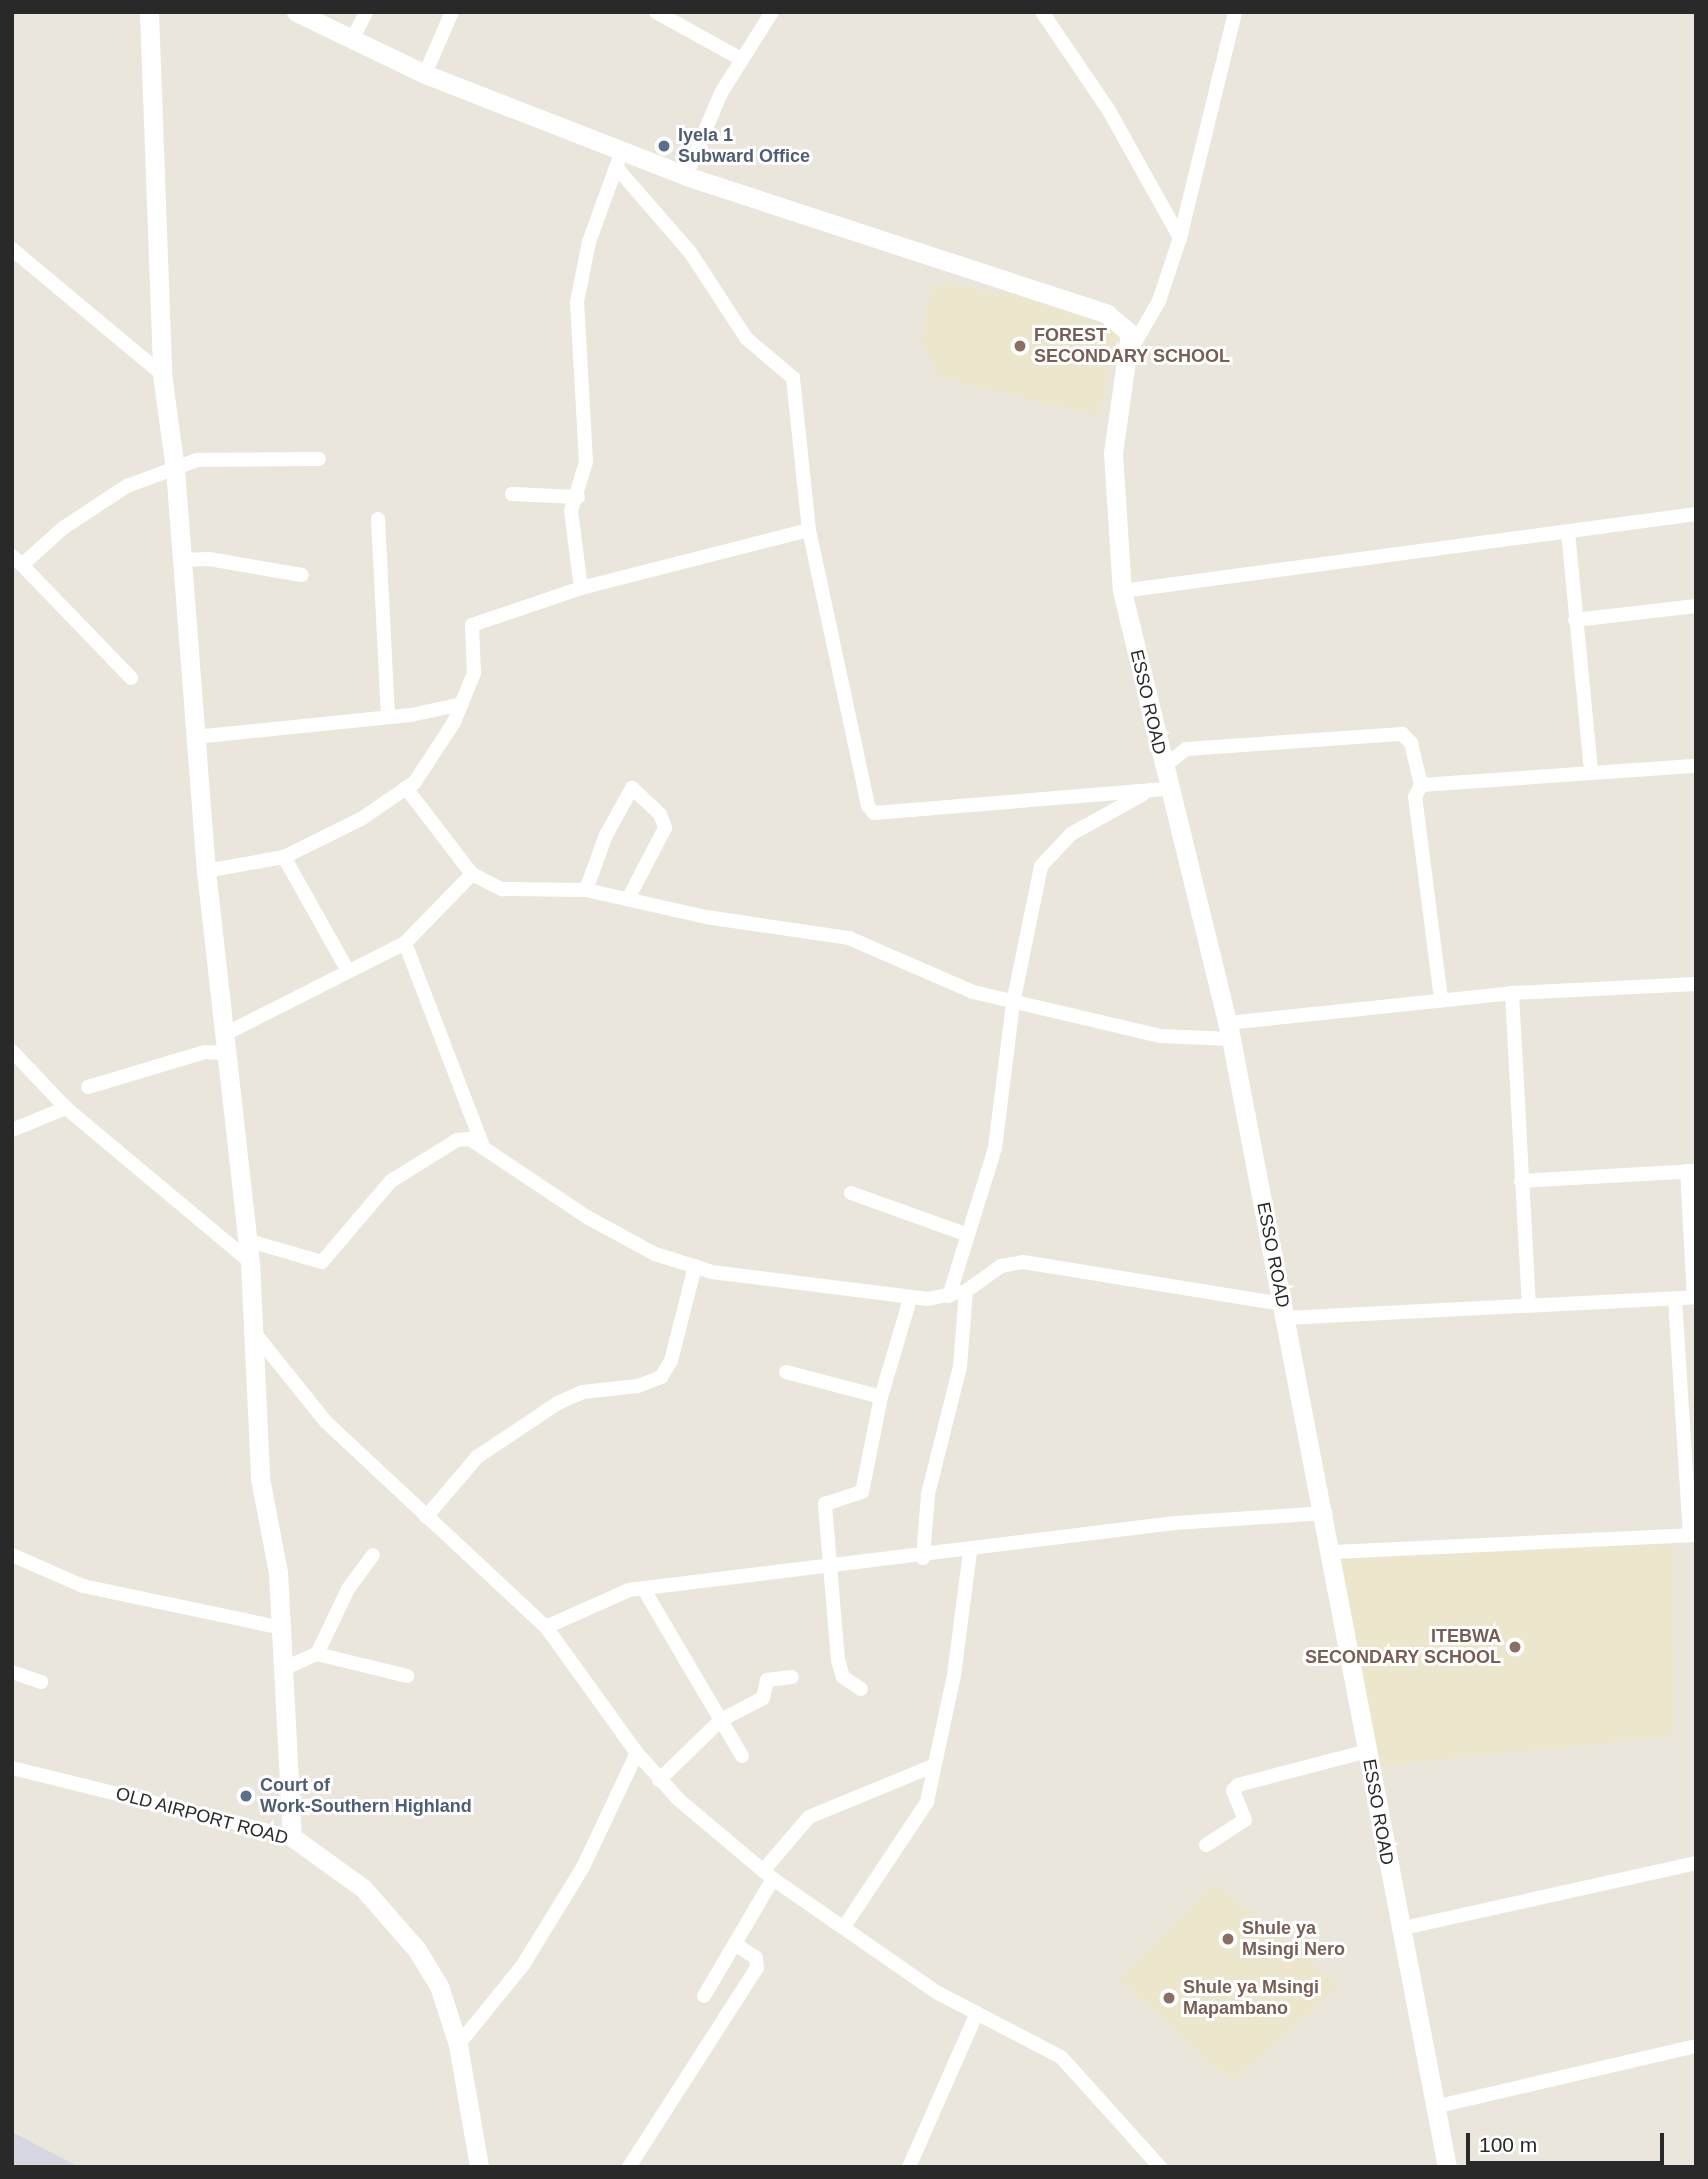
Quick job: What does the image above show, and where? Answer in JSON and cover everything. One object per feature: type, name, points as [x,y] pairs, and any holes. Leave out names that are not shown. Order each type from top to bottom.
[{"type":"street","points":[[149,12],[162,374],[175,469],[206,871],[250,1262],[251,1331],[260,1478],[282,1628],[292,1837]]},
{"type":"street","points":[[296,12],[425,74],[619,158],[686,177],[1107,314],[1123,323],[1133,346]]},
{"type":"street","points":[[352,40],[366,12]]},
{"type":"street","points":[[425,74],[452,12]]},
{"type":"street","points":[[656,12],[741,59]]},
{"type":"street","points":[[686,177],[741,59],[772,12]]},
{"type":"street","points":[[1042,12],[1108,109],[1180,238]]},
{"type":"street","points":[[1133,346],[1160,301],[1180,238],[1235,12]]},
{"type":"street","points":[[582,588],[572,533],[571,511],[578,497],[586,462],[575,343],[580,274],[619,158]]},
{"type":"street","points":[[619,158],[690,252],[746,338],[793,378],[809,530],[868,806],[874,813],[1168,789]]},
{"type":"street","points":[[12,249],[162,374]]},
{"type":"street","name":"ESSO ROAD","points":[[1133,346],[1113,453],[1122,591],[1229,1031],[1326,1513],[1399,1929],[1447,2167]]},
{"type":"street","points":[[131,678],[17,560],[127,486],[175,469],[218,458],[319,459]]},
{"type":"street","points":[[512,494],[578,497]]},
{"type":"street","points":[[1122,591],[1696,514]]},
{"type":"street","points":[[378,519],[388,717]]},
{"type":"street","points":[[206,871],[284,857],[361,819],[424,774],[462,704],[474,673],[472,625],[582,588],[809,530]]},
{"type":"street","points":[[1568,532],[1591,773]]},
{"type":"street","points":[[180,560],[209,559],[302,575]]},
{"type":"street","points":[[1576,620],[1696,606]]},
{"type":"street","points":[[195,737],[388,717],[462,704]]},
{"type":"street","points":[[1163,767],[1186,749],[1402,734],[1411,743],[1421,785],[1415,797],[1441,999]]},
{"type":"street","points":[[1421,785],[1696,766]]},
{"type":"street","points":[[406,788],[472,874],[502,889],[586,890],[629,897],[706,918],[849,939],[940,979],[1013,1003],[1161,1036],[1229,1031],[1441,999],[1696,984]]},
{"type":"street","points":[[586,890],[606,835],[632,788],[660,814],[665,828],[629,897]]},
{"type":"street","points":[[949,1296],[995,1148],[1013,1003],[1041,866],[1071,834],[1149,791]]},
{"type":"street","points":[[284,857],[348,971]]},
{"type":"street","points":[[88,1087],[224,1044],[348,971],[405,943],[472,874]]},
{"type":"street","points":[[405,943],[482,1144]]},
{"type":"street","points":[[1513,993],[1529,1305]]},
{"type":"street","points":[[12,1051],[66,1108],[250,1262]]},
{"type":"street","points":[[12,1130],[66,1108]]},
{"type":"street","points":[[246,1240],[322,1262],[399,1175],[457,1140],[482,1144],[587,1217],[655,1254],[745,1278],[909,1299],[949,1296],[966,1291],[1001,1266],[1023,1262],[1284,1311],[1529,1305],[1695,1297],[1691,1171],[1521,1181]]},
{"type":"street","points":[[851,1193],[968,1235]]},
{"type":"street","points":[[426,1517],[477,1457],[558,1403],[583,1392],[638,1387],[661,1377],[671,1361],[695,1266]]},
{"type":"street","points":[[923,1558],[928,1494],[960,1367],[966,1291]]},
{"type":"street","points":[[1333,1552],[1693,1535],[1675,1297]]},
{"type":"street","points":[[861,1689],[843,1677],[827,1567],[825,1504],[862,1492],[881,1397],[909,1299]]},
{"type":"street","points":[[251,1331],[326,1422],[546,1627],[659,1780],[768,1875],[936,1992],[1061,2057],[1160,2167]]},
{"type":"street","points":[[786,1372],[881,1397]]},
{"type":"street","points":[[546,1627],[593,1602],[643,1588],[923,1558],[1175,1523],[1326,1513]]},
{"type":"street","points":[[844,1927],[919,1821],[954,1675],[970,1552]]},
{"type":"street","points":[[12,1555],[83,1587],[282,1628]]},
{"type":"street","points":[[317,1654],[348,1589],[373,1555]]},
{"type":"street","points":[[643,1588],[742,1756]]},
{"type":"street","points":[[285,1668],[317,1654],[407,1676]]},
{"type":"street","points":[[12,1672],[41,1682]]},
{"type":"street","points":[[659,1780],[721,1720],[763,1698],[767,1681],[792,1677]]},
{"type":"street","points":[[1206,1845],[1245,1821],[1233,1790],[1238,1785],[1368,1751]]},
{"type":"street","points":[[458,2045],[530,1954],[602,1830],[637,1753]]},
{"type":"street","points":[[704,1996],[734,1944],[768,1875],[809,1817],[933,1766]]},
{"type":"street","name":"OLD AIRPORT ROAD","points":[[12,1768],[292,1837],[363,1888],[391,1917],[439,1986],[458,2045],[479,2167]]},
{"type":"street","points":[[1399,1929],[1696,1863]]},
{"type":"street","points":[[629,2167],[757,1968],[756,1958],[734,1944]]},
{"type":"street","points":[[909,2167],[978,2013]]},
{"type":"street","points":[[1434,2107],[1696,2046]]},
{"type":"shaded area","name":"FOREST SECONDARY SCHOOL","points":[[933,283],[1017,295],[1120,329],[1098,416],[940,377],[920,339]]},
{"type":"shaded area","name":"ITEBWA SECONDARY SCHOOL","points":[[1673,1544],[1674,1736],[1378,1766],[1341,1559]]},
{"type":"shaded area","points":[[1215,1883],[1341,1985],[1232,2082],[1119,1979]]},
{"type":"shaded area","points":[[12,2132],[79,2167],[12,2167]]},
{"type":"place","name":"Iyela 1 Subward Office","points":[[664,146]]},
{"type":"place","name":"FOREST SECONDARY SCHOOL","points":[[1020,346]]},
{"type":"place","name":"ITEBWA SECONDARY SCHOOL","points":[[1515,1647]]},
{"type":"place","name":"Court of Work-Southern Highland","points":[[246,1796]]},
{"type":"place","name":"Shule ya Msingi Nero","points":[[1228,1939]]},
{"type":"place","name":"Shule ya Msingi Mapambano","points":[[1169,1998]]}]
